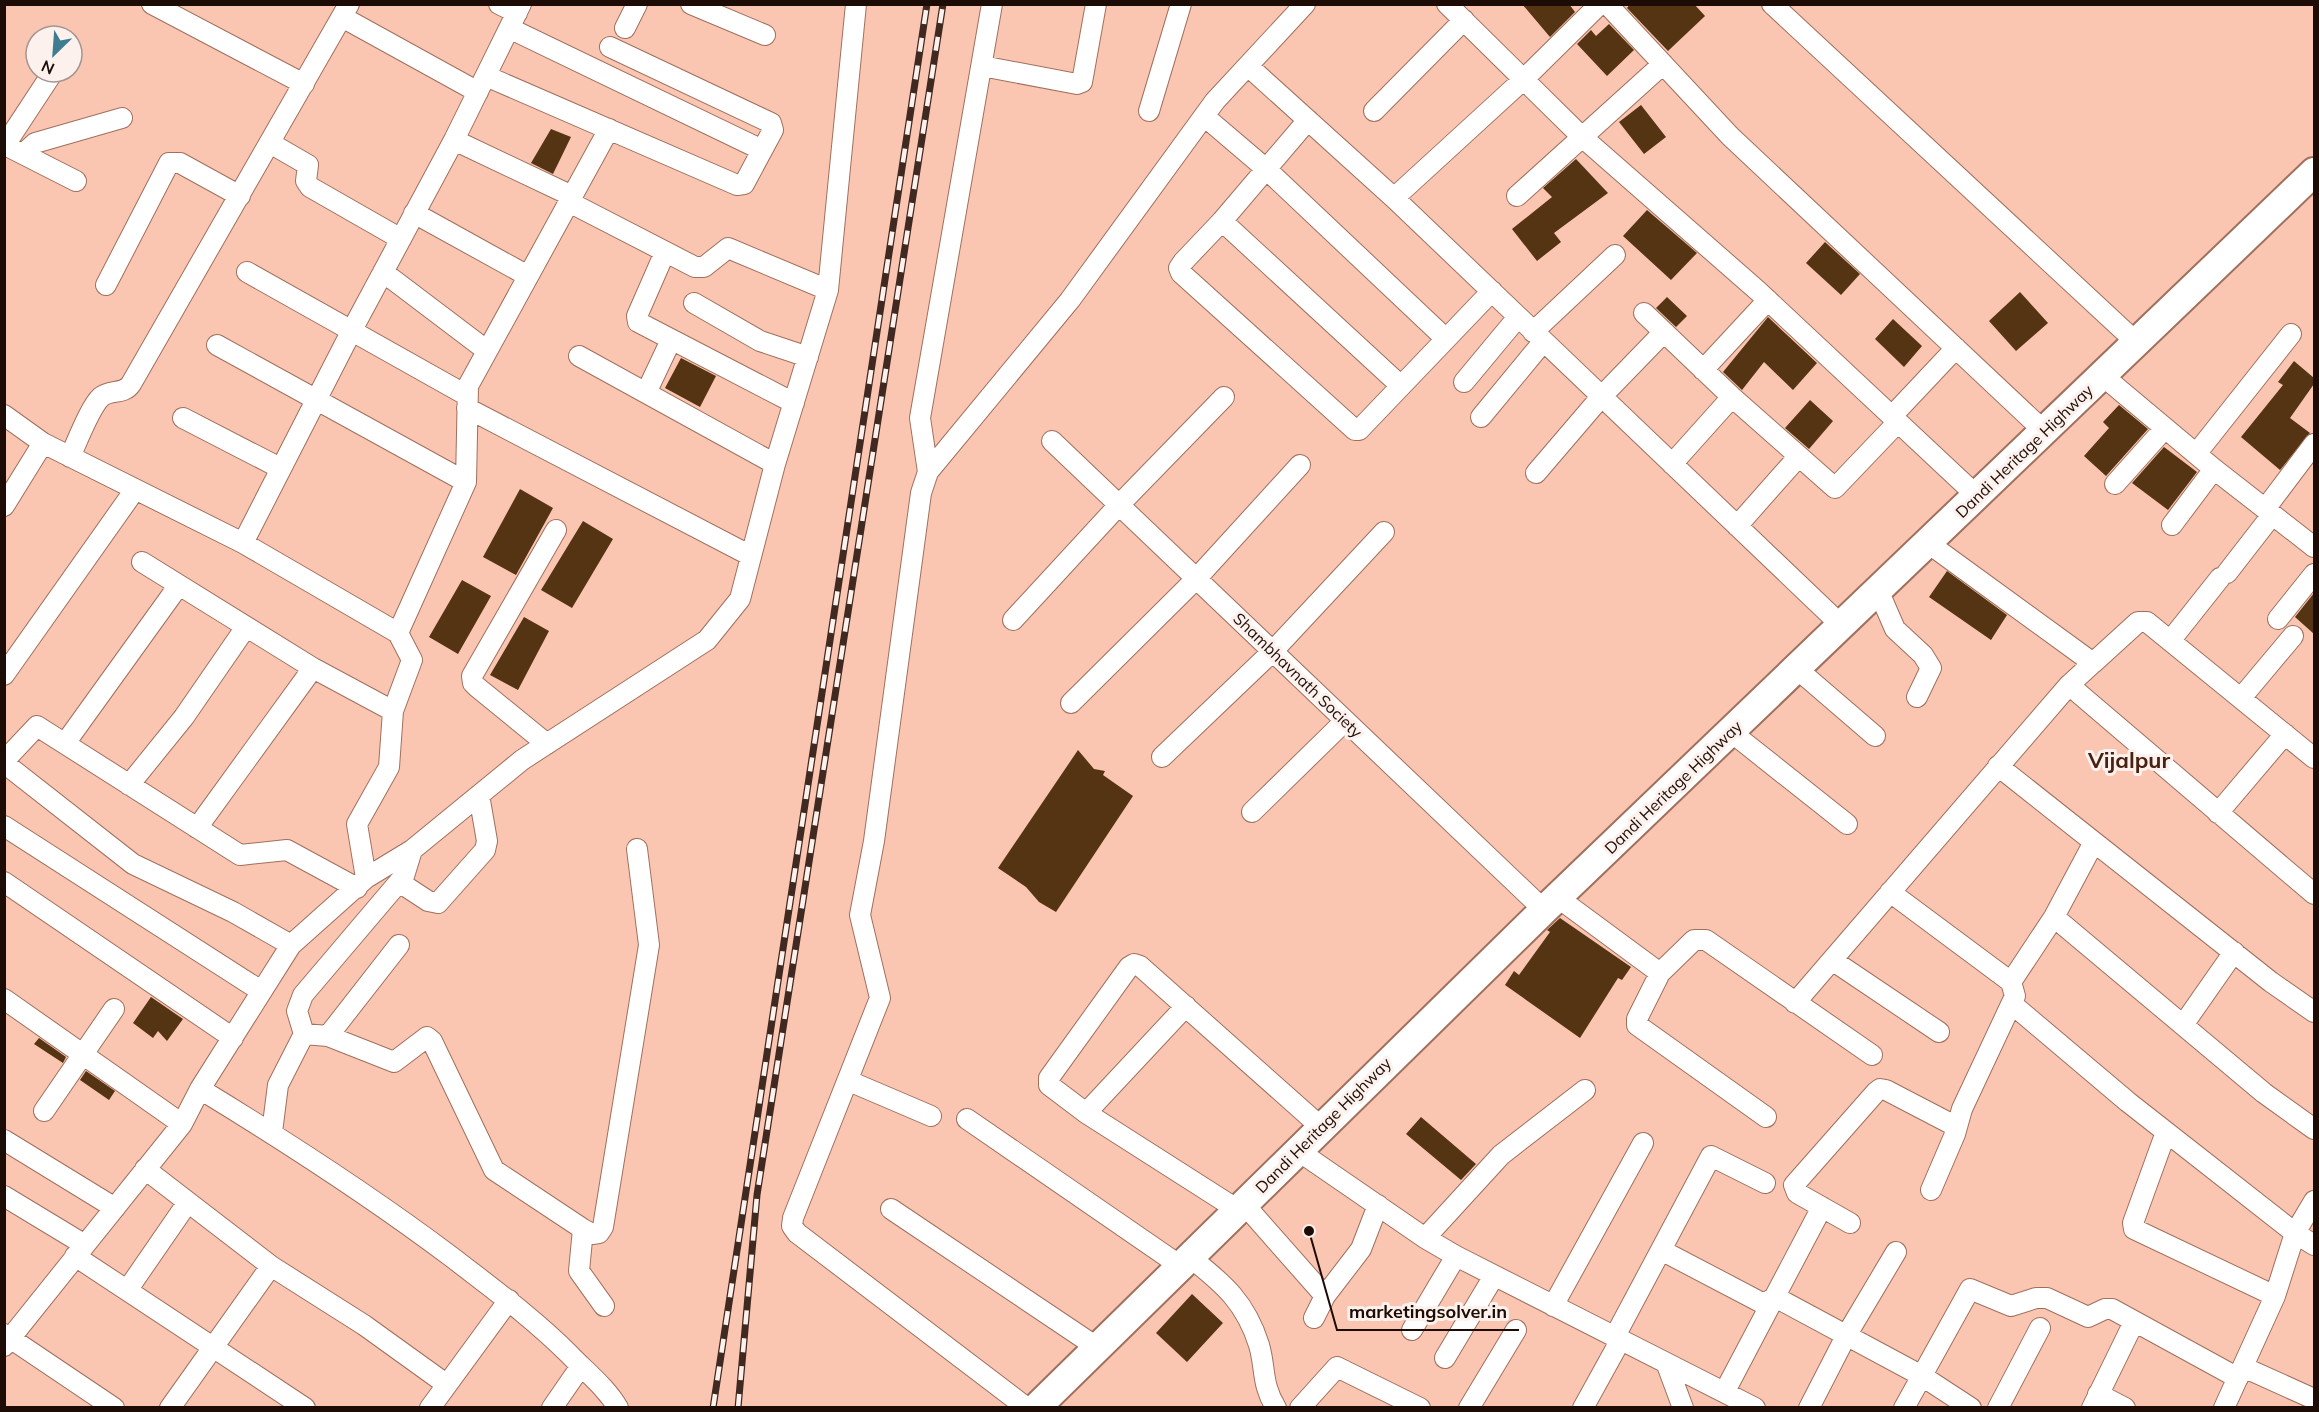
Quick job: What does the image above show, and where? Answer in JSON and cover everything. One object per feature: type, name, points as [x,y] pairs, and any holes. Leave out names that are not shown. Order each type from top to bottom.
[{"type":"highway","name":"Dandi Heritage Highway","points":[[1036,1407],[1186,1263],[1297,1150],[1550,904],[2314,172]]},
{"type":"street","points":[[152,4],[303,84]]},
{"type":"street","points":[[499,4],[762,150]]},
{"type":"street","points":[[625,28],[637,4]]},
{"type":"street","points":[[691,4],[765,35]]},
{"type":"street","points":[[114,1407],[7,1340],[182,1124],[200,1089],[291,945],[361,883],[412,850],[479,795],[547,744],[707,640],[740,599],[776,464],[828,290],[856,4]]},
{"type":"street","points":[[928,471],[920,418],[992,4]]},
{"type":"street","points":[[982,66],[1077,84],[1082,82],[1096,4]]},
{"type":"street","points":[[1149,111],[1181,4]]},
{"type":"street","points":[[1028,1407],[797,1233],[792,1226],[793,1218],[880,998],[860,915],[874,841],[921,492],[928,471],[1070,300],[1204,116],[1305,4]]},
{"type":"street","points":[[1447,4],[1581,136],[1768,300],[1977,496]]},
{"type":"street","points":[[1394,198],[1524,79],[1600,4]]},
{"type":"street","points":[[1607,4],[1730,136],[2045,432]]},
{"type":"street","points":[[1773,4],[2137,342]]},
{"type":"street","points":[[70,457],[99,400],[103,396],[124,391],[131,384],[345,11],[482,84],[609,129],[737,185],[744,184],[773,130],[771,123],[610,46]]},
{"type":"street","points":[[243,543],[352,330],[454,140],[516,15]]},
{"type":"street","points":[[1374,111],[1464,20]]},
{"type":"street","points":[[1517,196],[1663,64]]},
{"type":"street","points":[[1248,66],[1394,198],[1841,625]]},
{"type":"street","points":[[11,148],[46,84]]},
{"type":"street","points":[[1204,116],[1265,168],[1446,339]]},
{"type":"street","points":[[11,148],[122,118]]},
{"type":"street","points":[[1308,120],[1222,221],[1183,262],[1179,268],[1181,273],[1351,429],[1359,430],[1492,291]]},
{"type":"street","points":[[398,633],[466,482],[467,402],[471,379],[609,129]]},
{"type":"street","points":[[454,140],[700,269],[728,248],[828,290]]},
{"type":"street","points":[[270,143],[308,165],[306,181],[310,187],[401,238]]},
{"type":"street","points":[[11,148],[76,181]]},
{"type":"street","points":[[106,285],[169,163],[180,164],[240,196]]},
{"type":"street","points":[[414,213],[528,276]]},
{"type":"street","points":[[1222,221],[1401,386]]},
{"type":"street","points":[[665,252],[637,316],[642,326],[794,403]]},
{"type":"street","points":[[1481,417],[1538,337],[1615,255]]},
{"type":"street","points":[[247,272],[352,330],[467,402],[751,556]]},
{"type":"street","points":[[383,272],[486,350]]},
{"type":"street","points":[[1703,370],[1768,300]]},
{"type":"street","points":[[694,303],[767,344],[808,357]]},
{"type":"street","points":[[1644,313],[1732,397],[1835,488],[1956,348]]},
{"type":"street","points":[[1464,382],[1518,317]]},
{"type":"street","points":[[1536,474],[1601,397],[1664,332]]},
{"type":"street","points":[[2196,454],[2291,334]]},
{"type":"street","points":[[646,393],[670,340]]},
{"type":"street","points":[[217,345],[315,401],[466,482]]},
{"type":"street","points":[[579,356],[776,464]]},
{"type":"street","points":[[2103,376],[2214,470],[2314,547]]},
{"type":"street","points":[[1013,620],[1119,505],[1224,397]]},
{"type":"street","points":[[1672,464],[1732,397]]},
{"type":"street","points":[[4,415],[43,443],[134,491],[243,543],[398,633],[412,660],[393,711],[389,767],[357,824],[361,883]]},
{"type":"street","points":[[183,418],[280,468]]},
{"type":"street","points":[[2115,484],[2165,428]]},
{"type":"street","name":"Shambhavnath Society","points":[[1052,441],[1345,721],[1550,904],[1660,973]]},
{"type":"street","points":[[4,506],[43,443]]},
{"type":"street","points":[[2170,640],[2223,576],[2314,444]]},
{"type":"street","points":[[1737,526],[1799,456]]},
{"type":"street","points":[[1071,703],[1196,579],[1300,465]]},
{"type":"street","points":[[2172,525],[2214,470]]},
{"type":"street","points":[[4,675],[134,491]]},
{"type":"street","points":[[547,744],[477,687],[472,676],[555,530]]},
{"type":"street","points":[[1162,757],[1273,651],[1384,532]]},
{"type":"street","points":[[1928,543],[2093,663]]},
{"type":"street","points":[[142,562],[313,668],[393,711]]},
{"type":"street","points":[[2278,619],[2314,574]]},
{"type":"street","points":[[66,742],[179,585]]},
{"type":"street","points":[[1878,590],[1895,629],[1923,655],[1930,668],[1917,696]]},
{"type":"street","points":[[1796,1003],[2068,685],[2142,620],[2170,640],[2314,758]]},
{"type":"street","points":[[129,785],[184,717],[246,627]]},
{"type":"street","points":[[2241,698],[2293,636]]},
{"type":"street","points":[[197,828],[313,668]]},
{"type":"street","points":[[1796,668],[1875,736]]},
{"type":"street","points":[[2068,685],[2314,894]]},
{"type":"street","points":[[1252,812],[1345,721]]},
{"type":"street","points":[[291,945],[233,912],[133,864],[4,762],[37,726],[66,742],[240,855],[283,850],[293,852],[361,883]]},
{"type":"street","points":[[1731,732],[1847,824]]},
{"type":"street","points":[[2218,813],[2285,734]]},
{"type":"street","points":[[1998,766],[2314,1012]]},
{"type":"street","points":[[399,882],[428,901],[438,903],[484,850],[487,841],[479,795]]},
{"type":"street","points":[[4,826],[261,991]]},
{"type":"street","points":[[2011,982],[2054,917],[2094,842]]},
{"type":"street","points":[[304,1034],[328,1036],[394,1062],[427,1037],[432,1041],[494,1170],[583,1229],[592,1234],[599,1233],[603,1227],[649,945],[637,849]]},
{"type":"street","points":[[272,1132],[278,1084],[304,1034],[297,1011],[303,995],[399,882],[409,868],[412,850]]},
{"type":"street","points":[[4,882],[233,1038]]},
{"type":"street","points":[[1890,892],[2011,982],[2015,996],[1962,1109],[1958,1127],[1931,1190]]},
{"type":"street","points":[[2054,917],[2264,1093],[2314,1129]]},
{"type":"street","points":[[1766,1116],[1637,1025],[1637,1019],[1660,973],[1694,940],[1706,940],[1872,1055]]},
{"type":"street","points":[[328,1036],[399,945]]},
{"type":"street","points":[[2183,1025],[2234,952]]},
{"type":"street","points":[[1832,960],[1939,1032]]},
{"type":"street","points":[[1321,1127],[1186,1006],[1140,966],[1134,964],[1129,967],[1049,1078],[1049,1085],[1055,1092],[1086,1113],[1241,1207],[1325,1296]]},
{"type":"street","points":[[4,999],[182,1124]]},
{"type":"street","points":[[2012,1004],[2166,1132],[2295,1233],[2314,1245]]},
{"type":"street","points":[[1086,1113],[1186,1006]]},
{"type":"street","points":[[44,1111],[114,1010]]},
{"type":"street","points":[[849,1081],[931,1116]]},
{"type":"street","points":[[200,1089],[272,1132],[396,1215],[509,1300],[581,1366],[618,1407]]},
{"type":"street","points":[[1850,1223],[1797,1192],[1794,1185],[1880,1089],[1958,1127]]},
{"type":"street","points":[[1425,1238],[1501,1155],[1585,1090]]},
{"type":"street","points":[[967,1119],[1186,1263],[1227,1287],[1247,1316],[1259,1346],[1266,1390],[1275,1407]]},
{"type":"street","points":[[2166,1132],[2133,1223],[2134,1229],[2275,1296]]},
{"type":"street","points":[[4,1140],[115,1208]]},
{"type":"street","points":[[1553,1306],[1643,1143]]},
{"type":"street","points":[[1297,1150],[1425,1238],[1456,1256],[1617,1340],[1755,1407]]},
{"type":"street","points":[[1583,1407],[1711,1156],[1765,1183]]},
{"type":"street","points":[[145,1169],[271,1266],[364,1325],[446,1384]]},
{"type":"street","points":[[4,1196],[80,1250],[128,1289],[305,1407]]},
{"type":"street","points":[[2224,1407],[2275,1296],[2295,1233],[2314,1201]]},
{"type":"street","points":[[128,1289],[188,1202]]},
{"type":"street","points":[[1314,1318],[1325,1296],[1361,1249],[1378,1205]]},
{"type":"street","points":[[1725,1391],[1822,1207]]},
{"type":"street","points":[[891,1209],[1098,1348]]},
{"type":"street","points":[[583,1229],[579,1271],[604,1306]]},
{"type":"street","points":[[1662,1250],[1764,1304],[1775,1297]]},
{"type":"street","points":[[1809,1407],[1846,1336],[1896,1252]]},
{"type":"street","points":[[1412,1330],[1456,1256]]},
{"type":"street","points":[[171,1407],[271,1266]]},
{"type":"street","points":[[1445,1358],[1494,1275]]},
{"type":"street","points":[[1904,1407],[1970,1289],[2011,1306],[2041,1297],[2088,1317],[2109,1308],[2240,1372],[2314,1399]]},
{"type":"street","points":[[1775,1297],[1922,1376],[1971,1407]]},
{"type":"street","points":[[430,1407],[509,1300]]},
{"type":"street","points":[[2125,1407],[2095,1401],[2134,1322]]},
{"type":"street","points":[[1998,1407],[2040,1328]]},
{"type":"street","points":[[1469,1407],[1516,1330]]},
{"type":"street","points":[[1667,1365],[1683,1407]]},
{"type":"street","points":[[552,1407],[581,1366]]},
{"type":"street","points":[[1299,1407],[1338,1367],[1420,1407]]},
{"type":"building","points":[[1522,4],[1569,4],[1575,12],[1550,37]]},
{"type":"building","points":[[1630,4],[1694,4],[1705,16],[1668,51],[1627,8]]},
{"type":"building","points":[[1609,24],[1634,50],[1607,76],[1577,44],[1591,30],[1596,36]]},
{"type":"building","points":[[1641,105],[1666,137],[1644,154],[1619,122]]},
{"type":"building","points":[[551,129],[571,137],[553,174],[531,163]]},
{"type":"building","points":[[1576,159],[1608,193],[1554,233],[1561,242],[1537,261],[1512,229],[1552,197],[1543,188]]},
{"type":"building","points":[[1647,210],[1697,253],[1671,280],[1623,236]]},
{"type":"building","points":[[1825,242],[1860,274],[1841,295],[1806,263]]},
{"type":"building","points":[[2020,292],[2048,323],[2016,351],[1989,321]]},
{"type":"building","points":[[1667,297],[1687,316],[1676,327],[1656,308]]},
{"type":"building","points":[[1768,317],[1817,363],[1793,390],[1764,362],[1742,390],[1723,372]]},
{"type":"building","points":[[1893,319],[1922,346],[1904,367],[1875,339]]},
{"type":"building","points":[[681,358],[716,376],[700,407],[665,388]]},
{"type":"building","points":[[2294,361],[2314,378],[2314,384],[2290,418],[2310,433],[2280,470],[2241,437],[2283,385],[2278,382]]},
{"type":"building","points":[[1810,400],[1833,421],[1809,449],[1785,428]]},
{"type":"building","points":[[2119,405],[2148,429],[2106,476],[2084,456],[2109,428],[2103,422]]},
{"type":"building","points":[[2164,447],[2197,472],[2168,510],[2132,483]]},
{"type":"building","points":[[520,489],[553,508],[516,575],[483,557]]},
{"type":"building","points":[[583,521],[613,539],[572,608],[541,590]]},
{"type":"building","points":[[1947,571],[2007,615],[1991,640],[1929,597]]},
{"type":"building","points":[[462,580],[491,596],[458,654],[429,637]]},
{"type":"building","points":[[2314,593],[2314,634],[2295,617]]},
{"type":"building","points":[[524,617],[549,631],[518,690],[490,675]]},
{"type":"building","points":[[1078,750],[1094,769],[1105,771],[1103,775],[1133,796],[1056,912],[1039,902],[1026,887],[998,868]]},
{"type":"building","points":[[1560,918],[1631,967],[1622,980],[1618,978],[1580,1038],[1505,985],[1514,971],[1519,975],[1550,932],[1547,930]]},
{"type":"building","points":[[151,997],[183,1019],[167,1041],[158,1031],[153,1038],[133,1023]]},
{"type":"building","points":[[39,1038],[66,1057],[63,1063],[34,1044]]},
{"type":"building","points":[[86,1071],[115,1091],[109,1100],[80,1080]]},
{"type":"building","points":[[1421,1117],[1476,1164],[1461,1180],[1406,1134]]},
{"type":"building","points":[[1192,1294],[1223,1323],[1187,1362],[1156,1333]]},
{"type":"railway","points":[[713,1408],[927,4]]},
{"type":"railway","points":[[738,1408],[757,1195],[943,4]]},
{"type":"place","name":"marketingsolver.in","points":[[1309,1231]]},
{"type":"district","name":"Vijalpur","points":[[2129,760]]}]
